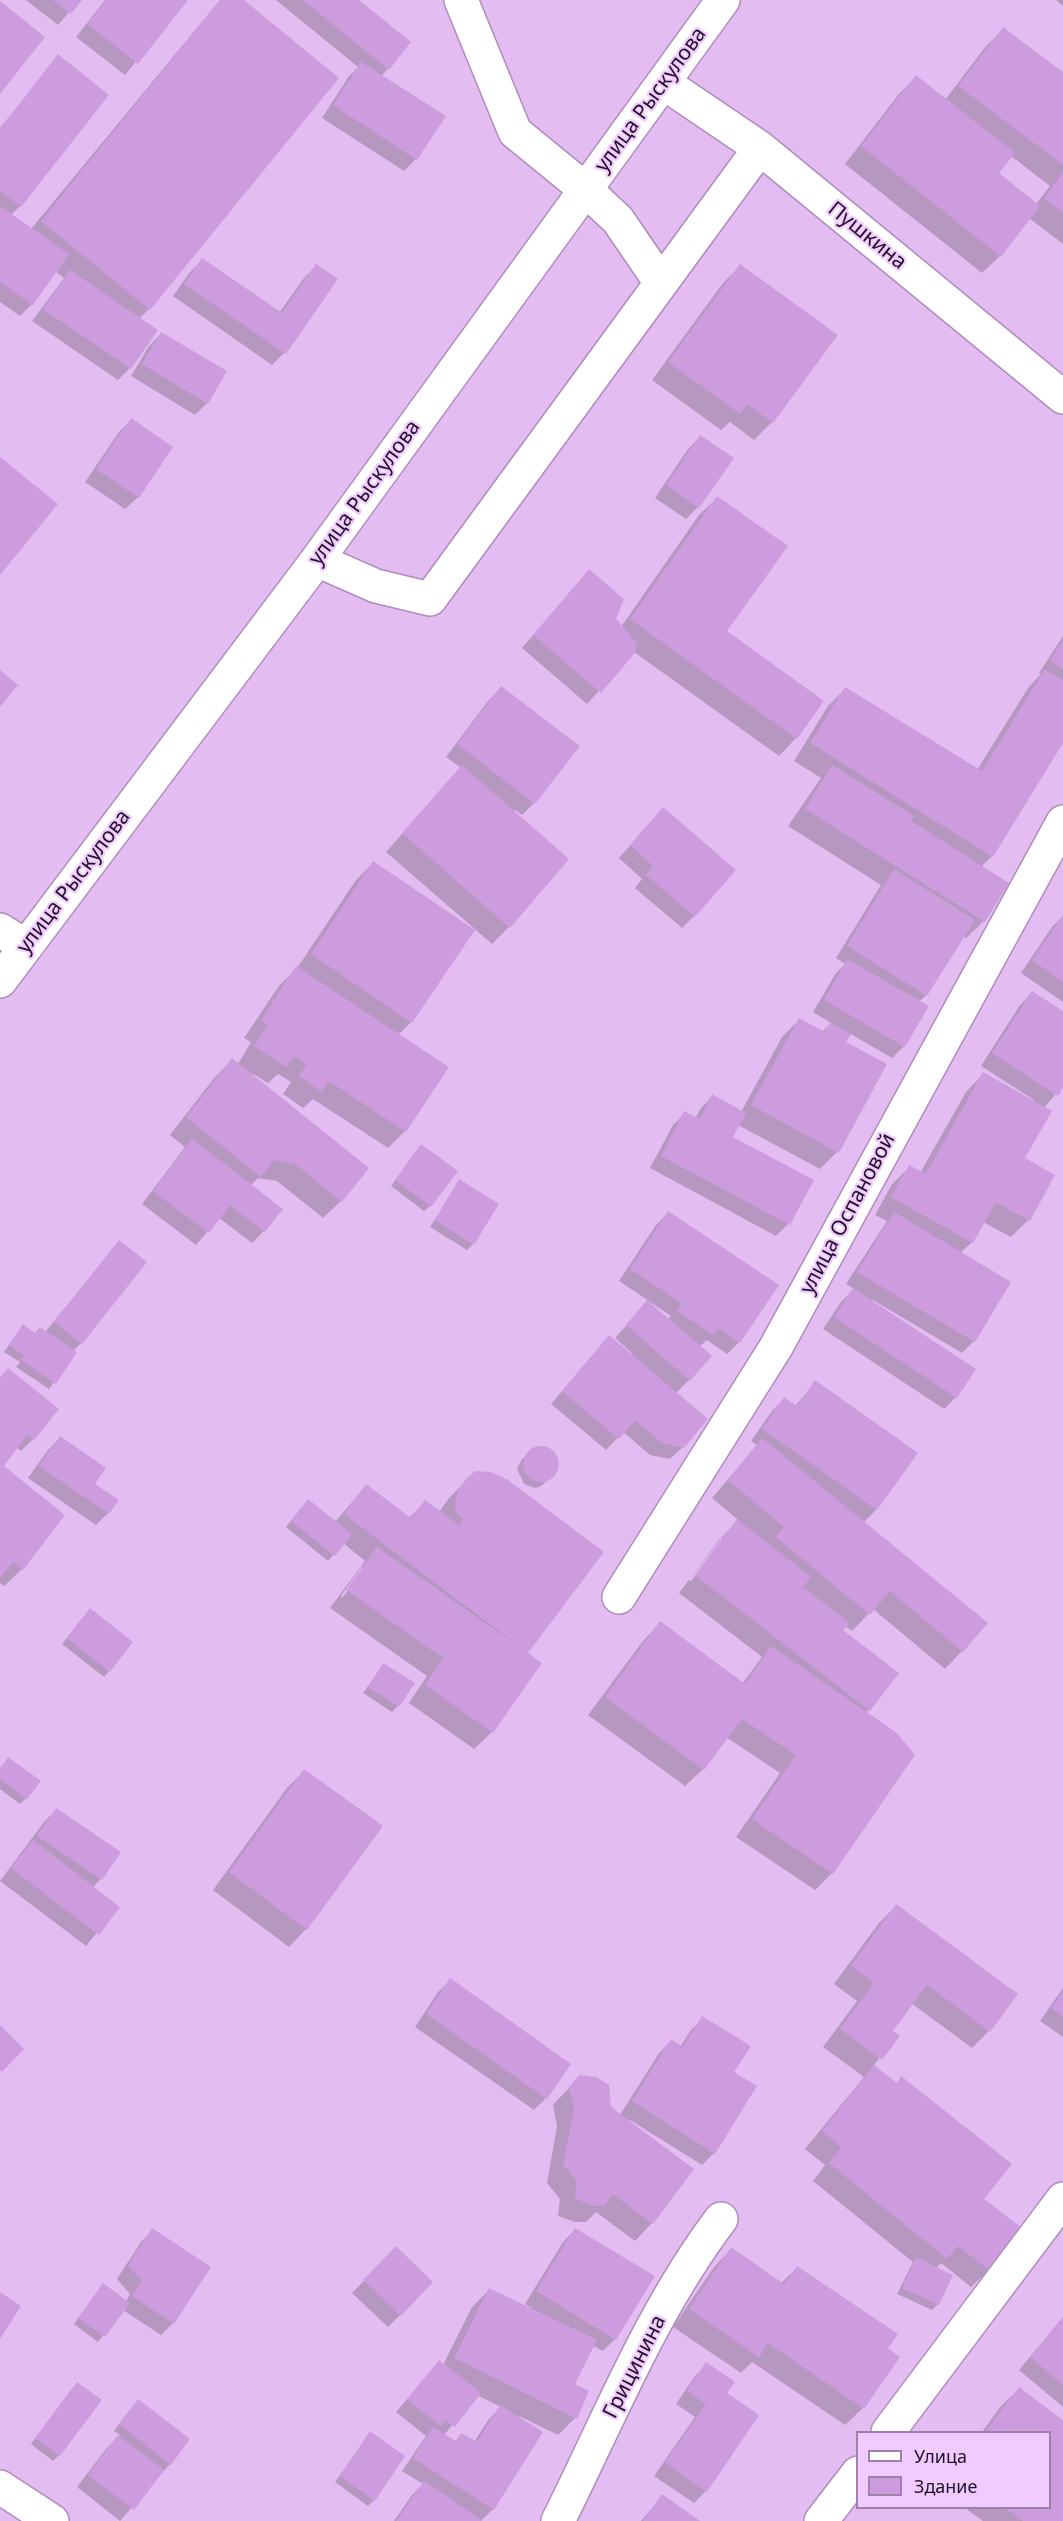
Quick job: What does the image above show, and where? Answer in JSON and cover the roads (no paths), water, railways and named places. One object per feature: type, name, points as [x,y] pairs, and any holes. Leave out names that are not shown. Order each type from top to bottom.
[{"type":"street","points":[[460,0],[515,132],[586,190],[618,220],[661,283]]},
{"type":"street","name":"улица Рыскулова","points":[[0,981],[13,938],[317,560],[723,0]]},
{"type":"street","name":"Пушкина","points":[[664,83],[760,148],[1063,397]]},
{"type":"street","points":[[317,560],[376,586],[430,599],[760,148]]},
{"type":"street","name":"улица Оспановой","points":[[619,1597],[776,1347],[1063,822]]},
{"type":"street","points":[[889,2431],[1063,2199]]},
{"type":"street","name":"Грицинина","points":[[558,2521],[642,2348],[694,2255],[721,2219]]},
{"type":"street","points":[[821,2521],[856,2476]]},
{"type":"street","points":[[0,2487],[52,2521]]}]
